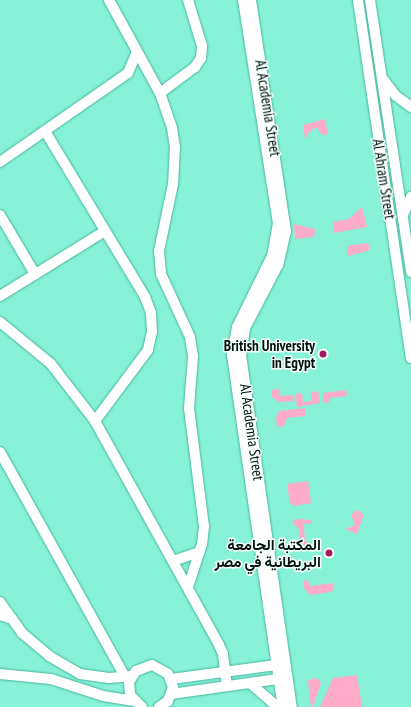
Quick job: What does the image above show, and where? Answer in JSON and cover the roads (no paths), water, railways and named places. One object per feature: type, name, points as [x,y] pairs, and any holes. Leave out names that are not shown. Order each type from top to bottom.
[{"type":"street","points":[[109,0],[160,93],[172,128],[175,166],[160,239],[159,262],[165,285],[192,346],[189,408],[203,520],[199,552],[188,587]]},
{"type":"street","points":[[160,93],[195,67],[201,58],[202,46],[188,0]]},
{"type":"street","name":"Al Academia Street","points":[[243,0],[278,190],[286,223],[284,249],[278,265],[249,320],[241,346],[248,440],[273,609],[292,707]]},
{"type":"street","name":"Al Academia Street","points":[[251,0],[278,190]]},
{"type":"street","name":"Al Ahram Street","points":[[358,0],[411,358]]},
{"type":"street","name":"Al Ahram Street","points":[[370,0],[411,272]]},
{"type":"street","points":[[0,162],[128,73],[137,52]]},
{"type":"street","points":[[128,73],[149,73]]},
{"type":"street","points":[[382,78],[408,105],[387,111]]},
{"type":"street","points":[[45,131],[149,305],[152,332],[143,358],[95,421]]},
{"type":"street","points":[[378,134],[390,132]]},
{"type":"street","points":[[403,217],[411,197]]},
{"type":"street","points":[[0,215],[35,274]]},
{"type":"street","points":[[0,296],[105,231]]},
{"type":"street","points":[[0,322],[51,364],[95,421],[221,649],[227,686]]},
{"type":"street","points":[[0,452],[128,677],[129,688],[133,701]]},
{"type":"street","points":[[173,561],[199,552]]},
{"type":"street","points":[[0,602],[34,645],[64,666],[94,677],[128,677],[141,668],[152,665],[164,670],[171,679],[172,694]]},
{"type":"street","name":"Al Academia Street","points":[[273,609],[276,665],[283,707]]},
{"type":"street","points":[[0,614],[12,619]]},
{"type":"street","points":[[171,679],[276,665]]},
{"type":"street","points":[[0,674],[51,679],[104,696],[133,701],[142,707]]},
{"type":"street","points":[[159,707],[172,694],[278,679]]},
{"type":"street","points":[[250,683],[278,707]]},
{"type":"place","name":"British University in Egypt","points":[[323,354]]},
{"type":"place","name":"المكتبة الجامعة البريطانية في مصر","points":[[329,553]]}]
